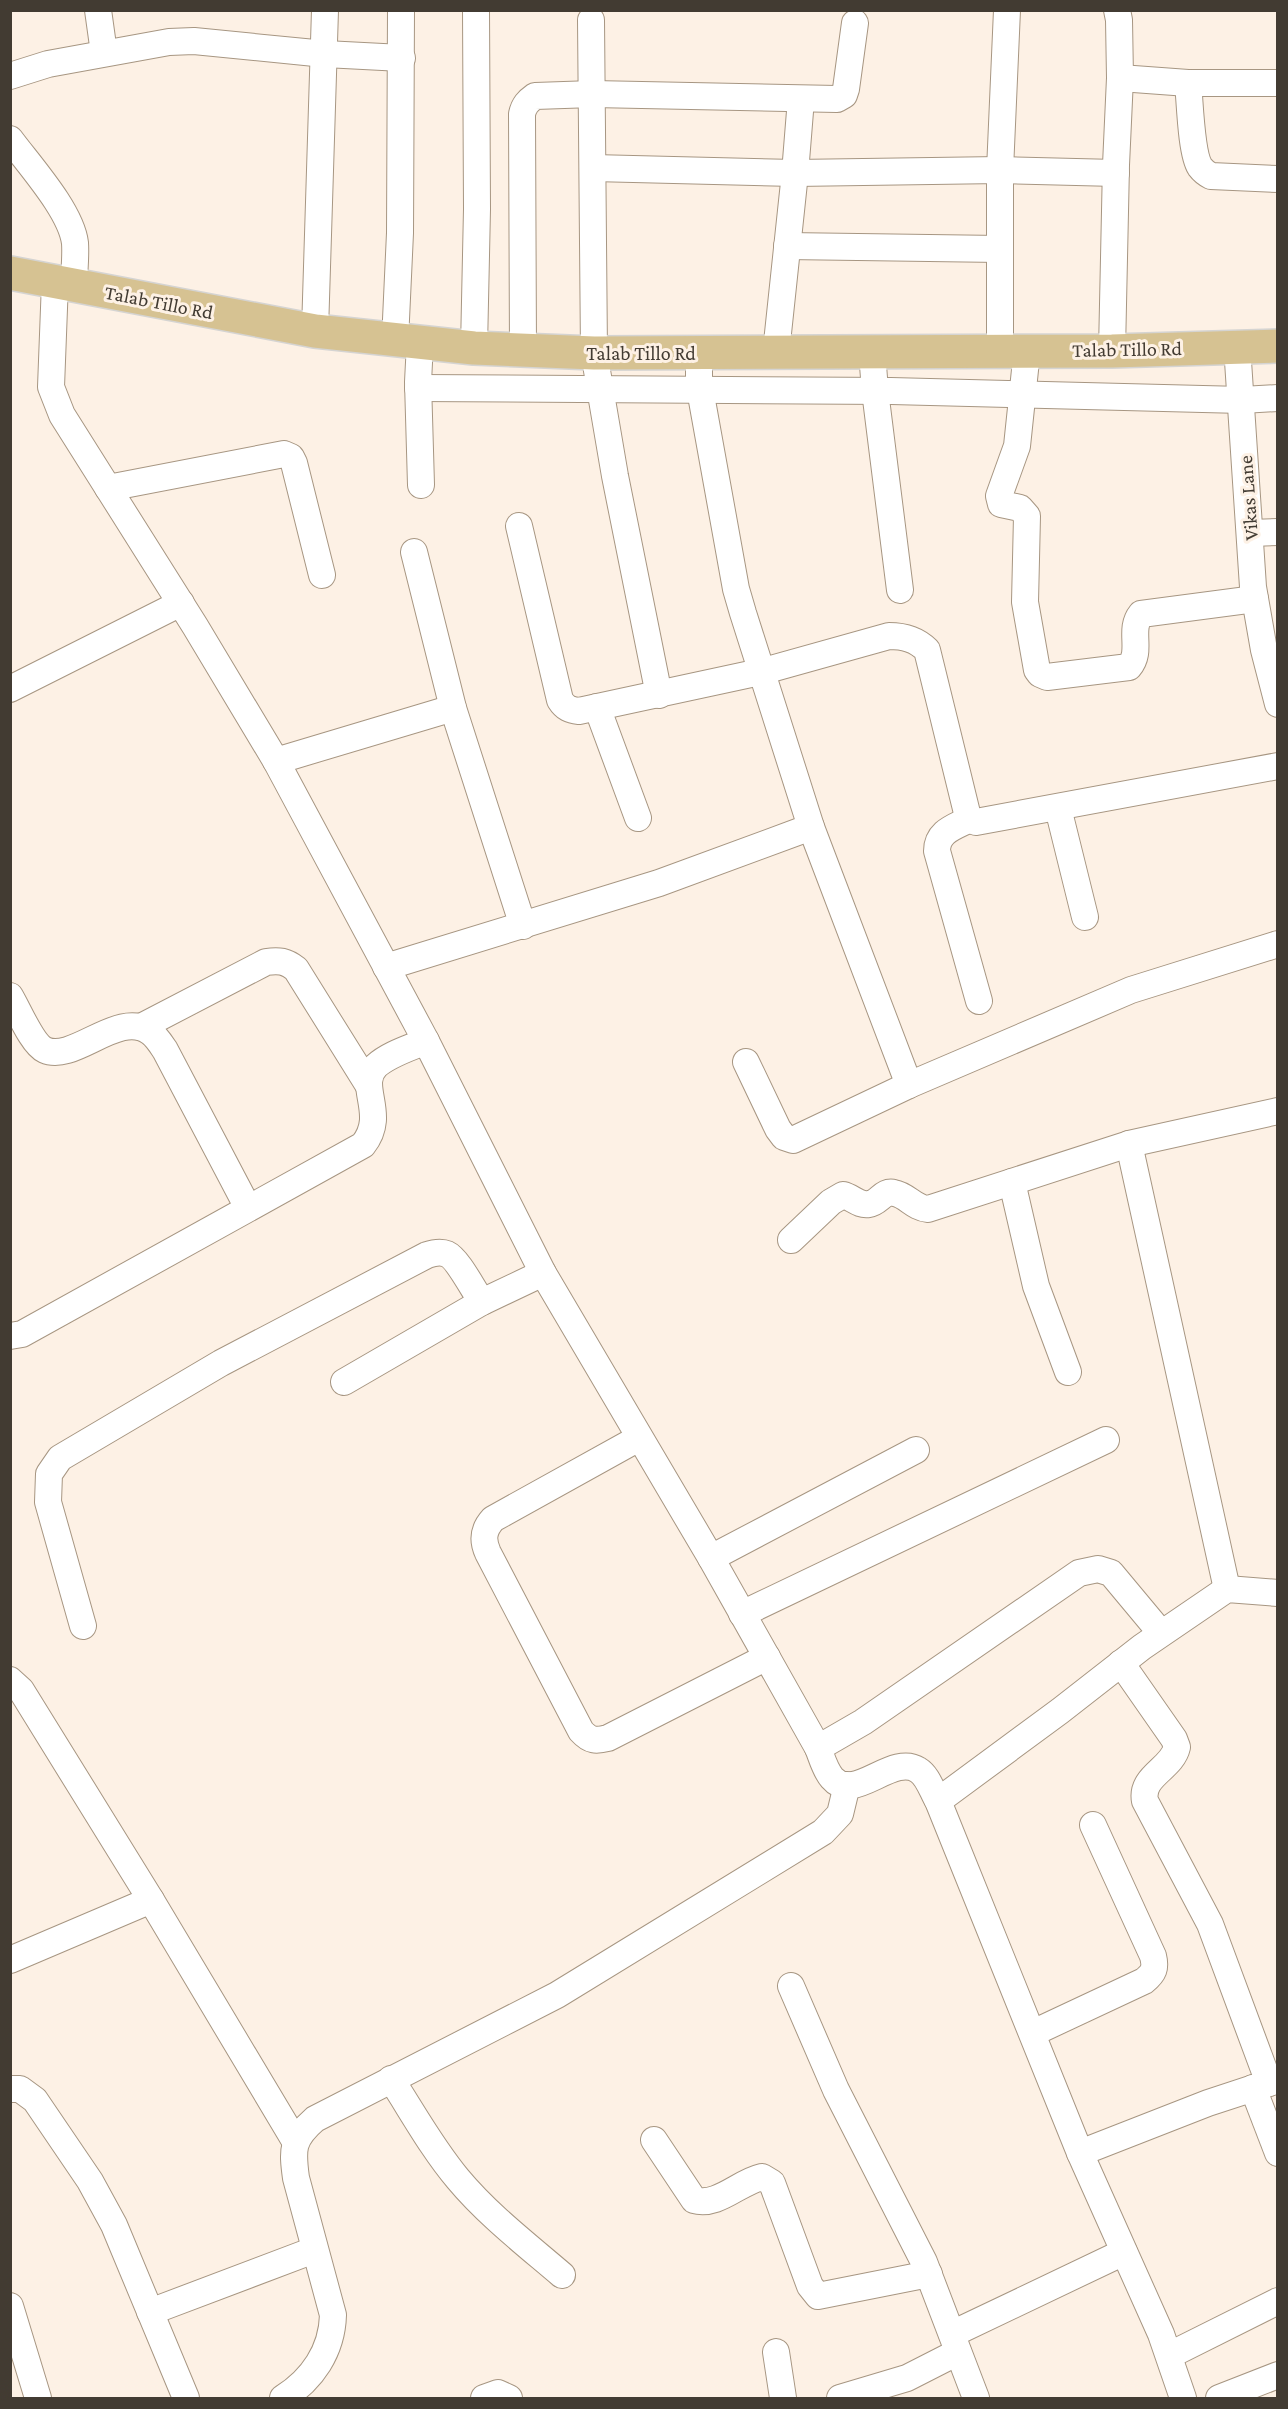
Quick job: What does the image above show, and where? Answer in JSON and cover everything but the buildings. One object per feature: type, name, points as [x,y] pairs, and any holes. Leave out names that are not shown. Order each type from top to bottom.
[{"type":"main road","name":"Talab Tillo Rd","points":[[10,273],[315,331],[414,364],[474,348],[523,350],[597,373],[699,375],[776,352],[874,374],[1020,370],[1112,351],[1240,373],[1278,346]]},
{"type":"street","points":[[98,10],[104,53]]},
{"type":"street","points":[[315,331],[325,10]]},
{"type":"street","points":[[401,10],[400,233],[414,364],[421,485]]},
{"type":"street","points":[[474,348],[477,209],[476,10]]},
{"type":"street","points":[[1007,10],[1000,170],[1000,249],[1020,370],[1017,446],[999,496],[1001,504],[1020,508],[1027,516],[1025,602],[1037,670],[1040,675],[1047,677],[1129,667],[1134,661],[1136,651],[1134,627],[1141,614],[1255,599]]},
{"type":"street","points":[[1112,351],[1120,78],[1117,10]]},
{"type":"street","points":[[591,20],[597,373],[659,695]]},
{"type":"street","points":[[523,350],[524,107],[535,96],[592,94],[837,99],[844,95],[855,23]]},
{"type":"street","points":[[10,76],[48,64],[149,44],[194,41],[325,54],[402,58]]},
{"type":"street","points":[[1120,78],[1188,83],[1278,82]]},
{"type":"street","points":[[1188,83],[1196,154],[1205,173],[1221,177],[1278,179]]},
{"type":"street","points":[[776,352],[801,99]]},
{"type":"street","points":[[10,139],[62,209],[70,224],[75,242],[65,284],[51,387],[62,415],[181,603],[276,761],[426,1041],[543,1273],[711,1558],[818,1748],[832,1778],[838,1783],[847,1785],[861,1783],[894,1768],[905,1766],[916,1768],[924,1774],[938,1800],[1080,2153],[1170,2355],[1183,2398]]},
{"type":"street","points":[[593,168],[795,173],[1000,170],[1116,173]]},
{"type":"street","points":[[787,246],[1000,249]]},
{"type":"street","points":[[414,364],[597,373]]},
{"type":"street","points":[[909,1085],[811,827],[760,672],[736,589],[699,375],[1020,370],[1240,373],[1278,398]]},
{"type":"street","name":"Vikas Lane","points":[[1240,373],[1255,599],[1264,650],[1278,704]]},
{"type":"street","points":[[874,374],[900,590]]},
{"type":"street","points":[[108,488],[284,454],[291,457],[294,463],[322,575]]},
{"type":"street","points":[[519,526],[560,700],[564,706],[571,710],[597,707],[659,695],[760,672],[889,636],[900,636],[919,642],[927,650],[970,819]]},
{"type":"street","points":[[1250,533],[1278,532]]},
{"type":"street","points":[[414,552],[453,708],[523,926]]},
{"type":"street","points":[[10,689],[181,603]]},
{"type":"street","points":[[597,707],[638,818]]},
{"type":"street","points":[[276,761],[453,708]]},
{"type":"street","points":[[979,1001],[937,851],[940,837],[946,831],[970,819],[983,822],[1278,766]]},
{"type":"street","points":[[1058,808],[1085,917]]},
{"type":"street","points":[[386,967],[659,883],[811,827]]},
{"type":"street","points":[[746,1062],[778,1129],[784,1137],[793,1140],[909,1085],[1131,990],[1278,944]]},
{"type":"street","points":[[10,996],[36,1041],[44,1050],[55,1052],[66,1050],[117,1029],[141,1027],[266,962],[276,960],[287,962],[296,969],[369,1086]]},
{"type":"street","points":[[141,1027],[151,1032],[165,1050],[248,1209]]},
{"type":"street","points":[[10,1336],[22,1334],[363,1144],[374,1127],[369,1086],[370,1075],[384,1060],[426,1041]]},
{"type":"street","points":[[791,1240],[831,1202],[843,1195],[866,1205],[873,1203],[888,1192],[893,1192],[918,1207],[928,1209],[1129,1144],[1278,1111]]},
{"type":"street","points":[[1129,1144],[1227,1589]]},
{"type":"street","points":[[1012,1182],[1036,1286],[1068,1372]]},
{"type":"street","points":[[82,1626],[48,1502],[49,1474],[60,1458],[221,1363],[427,1255],[438,1252],[446,1253],[454,1260],[482,1302]]},
{"type":"street","points":[[344,1382],[482,1302],[543,1273]]},
{"type":"street","points":[[639,1438],[493,1519],[484,1533],[484,1544],[488,1553],[580,1731],[587,1738],[597,1741],[609,1738],[767,1657]]},
{"type":"street","points":[[742,1614],[1106,1440]]},
{"type":"street","points":[[711,1558],[916,1450]]},
{"type":"street","points":[[818,1748],[863,1722],[1088,1569],[1110,1573],[1161,1633]]},
{"type":"street","points":[[938,1800],[1060,1711],[1161,1633],[1227,1589],[1278,1593]]},
{"type":"street","points":[[1121,1663],[1174,1739],[1177,1747],[1172,1758],[1149,1782],[1144,1794],[1145,1802],[1210,1924],[1267,2084],[1278,2153]]},
{"type":"street","points":[[10,1680],[21,1690],[151,1900],[295,2141]]},
{"type":"street","points":[[284,2398],[303,2384],[319,2365],[333,2328],[333,2315],[296,2178],[293,2156],[295,2141],[301,2131],[315,2118],[557,1995],[823,1832],[840,1814],[847,1785]]},
{"type":"street","points":[[1033,2033],[1144,1982],[1152,1975],[1156,1967],[1093,1825]]},
{"type":"street","points":[[10,1960],[151,1900]]},
{"type":"street","points":[[791,1986],[840,2100],[929,2274],[976,2398]]},
{"type":"street","points":[[392,2079],[459,2181],[483,2206],[562,2275]]},
{"type":"street","points":[[1080,2153],[1208,2103],[1267,2084]]},
{"type":"street","points":[[10,2090],[20,2089],[35,2100],[90,2181],[114,2225],[186,2398]]},
{"type":"street","points":[[654,2140],[694,2200],[708,2202],[753,2179],[762,2177],[768,2179],[772,2183],[810,2286],[818,2296],[929,2274]]},
{"type":"street","points":[[150,2312],[314,2250]]},
{"type":"street","points":[[840,2398],[907,2378],[955,2343],[1124,2252]]},
{"type":"street","points":[[1170,2355],[1278,2301]]},
{"type":"street","points":[[10,2306],[38,2398]]},
{"type":"street","points":[[776,2352],[783,2398]]},
{"type":"street","points":[[1219,2398],[1278,2375]]},
{"type":"street","points":[[484,2398],[498,2393],[509,2398]]}]
